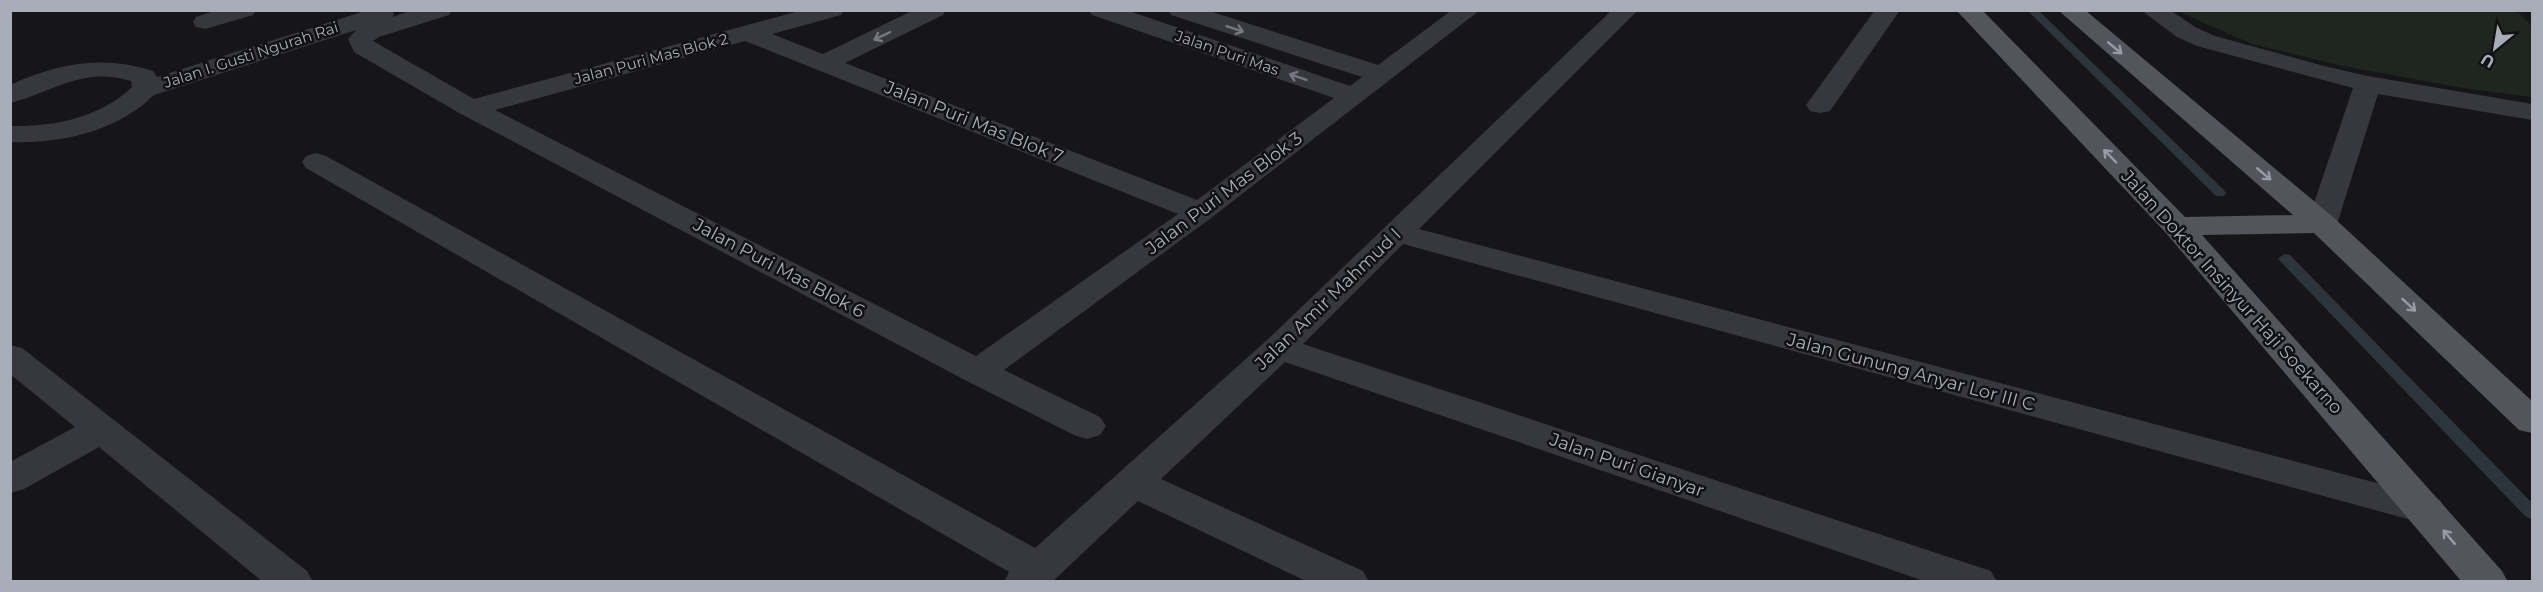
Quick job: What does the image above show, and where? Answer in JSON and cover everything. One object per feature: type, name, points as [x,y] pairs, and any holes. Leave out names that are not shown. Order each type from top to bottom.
[{"type":"main road","name":"Jalan Doktor Insinyur Haji Soekarno","points":[[1968,10],[2177,226],[2487,582]]},
{"type":"main road","points":[[2070,10],[2322,224],[2532,421]]},
{"type":"main road","points":[[2177,226],[2322,224]]},
{"type":"street","points":[[205,22],[244,10]]},
{"type":"street","name":"Jalan I. Gusti Ngurah Rai","points":[[137,80],[322,10]]},
{"type":"street","name":"Jalan I. Gusti Ngurah Rai","points":[[137,80],[392,10]]},
{"type":"street","name":"Jalan Puri Mas Blok 6","points":[[440,10],[370,32],[360,39],[363,47],[471,108],[978,372],[1087,426]]},
{"type":"street","name":"Jalan Puri Mas Blok 2","points":[[471,108],[832,10]]},
{"type":"street","points":[[824,63],[934,10]]},
{"type":"street","name":"Jalan Puri Mas","points":[[1101,10],[1354,96]]},
{"type":"street","name":"Jalan Puri Mas","points":[[1180,10],[1381,75]]},
{"type":"street","name":"Jalan Puri Mas Blok 3","points":[[978,372],[1200,212],[1468,10]]},
{"type":"street","name":"Jalan Amir Mahmud I","points":[[1031,575],[1279,348],[1626,10]]},
{"type":"street","points":[[1820,105],[1888,10]]},
{"type":"street","points":[[2153,10],[2186,32],[2206,41],[2368,84],[2532,112]]},
{"type":"street","name":"Jalan Puri Mas Blok 7","points":[[747,33],[1200,212]]},
{"type":"street","points":[[10,75],[45,63]]},
{"type":"street","points":[[10,94],[46,80],[92,70],[137,80],[138,98],[125,107],[85,124],[39,134],[10,134]]},
{"type":"street","points":[[2322,224],[2368,84]]},
{"type":"street","points":[[316,162],[1031,575]]},
{"type":"street","name":"Jalan Gunung Anyar Lor III C","points":[[1396,233],[2426,510]]},
{"type":"street","name":"Jalan Puri Gianyar","points":[[1279,348],[1976,582]]},
{"type":"street","points":[[10,356],[292,582]]},
{"type":"street","points":[[10,479],[102,429]]},
{"type":"street","points":[[1133,482],[1348,582]]},
{"type":"shaded area","points":[[2177,11],[2510,11],[2519,13],[2532,26],[2532,97],[2469,89],[2342,66],[2252,44]]},
{"type":"waterway","points":[[2032,10],[2220,193]]},
{"type":"waterway","points":[[2285,258],[2532,513]]}]
